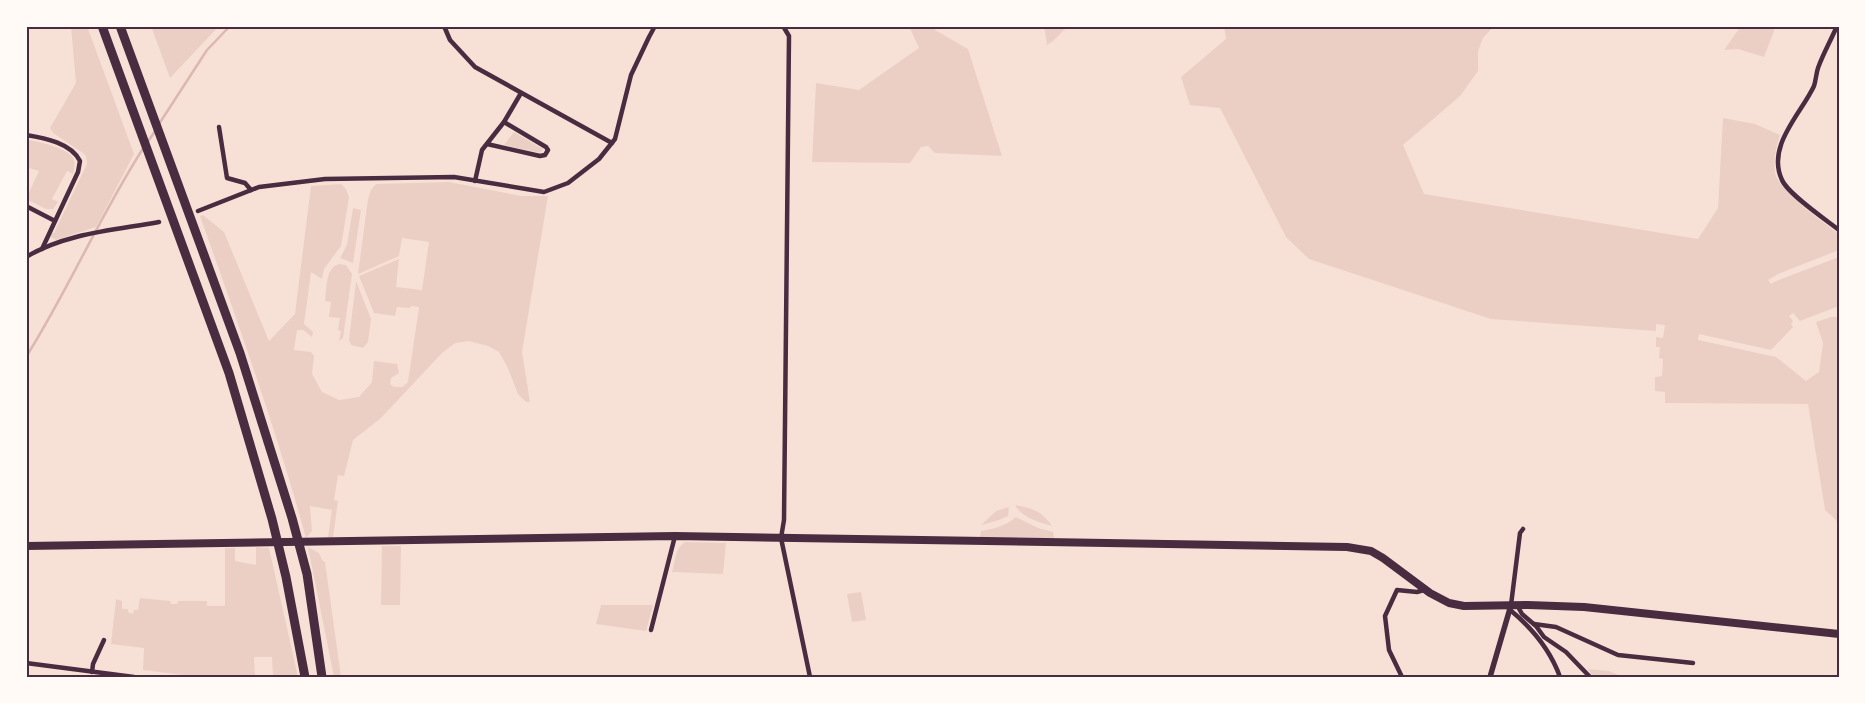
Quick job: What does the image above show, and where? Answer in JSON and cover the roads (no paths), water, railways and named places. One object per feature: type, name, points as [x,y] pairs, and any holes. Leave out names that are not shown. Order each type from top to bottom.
[{"type":"highway","points":[[102,26],[229,373],[272,520],[286,577],[305,677]]},
{"type":"highway","points":[[120,26],[240,353],[292,518],[306,574],[322,677]]},
{"type":"main road","points":[[26,546],[675,536],[1347,547],[1371,551],[1424,590],[1449,603],[1464,606],[1584,608],[1839,634]]},
{"type":"street","points":[[444,26],[450,40],[475,67],[612,143]]},
{"type":"street","points":[[198,211],[259,187],[325,179],[454,177],[544,192],[568,183],[599,159],[612,143],[631,75],[655,26]]},
{"type":"street","points":[[783,26],[789,36],[784,520],[781,538],[810,677]]},
{"type":"street","points":[[1837,26],[1818,69],[1816,81],[1810,94],[1788,128],[1783,140],[1778,166],[1782,181],[1790,190],[1839,230]]},
{"type":"street","points":[[475,181],[482,150],[504,122],[521,93]]},
{"type":"street","points":[[486,144],[540,156],[546,155],[548,150],[546,147],[504,122]]},
{"type":"street","points":[[219,127],[227,178],[245,183],[251,190]]},
{"type":"street","points":[[26,135],[50,139],[72,151],[80,161],[78,172],[42,249]]},
{"type":"street","points":[[26,206],[55,221]]},
{"type":"street","points":[[26,257],[42,249],[80,236],[159,222]]},
{"type":"street","points":[[1490,677],[1512,606],[1520,533],[1523,529]]},
{"type":"street","points":[[652,630],[675,536]]},
{"type":"street","points":[[1402,677],[1389,650],[1385,616],[1397,590],[1417,592],[1424,590]]},
{"type":"street","points":[[1512,606],[1534,624],[1548,641],[1566,652],[1590,677]]},
{"type":"street","points":[[1512,606],[1531,628],[1550,657],[1560,677]]},
{"type":"street","points":[[1534,624],[1556,627],[1618,655],[1693,664]]},
{"type":"street","points":[[92,672],[93,664],[104,640]]},
{"type":"street","points":[[26,663],[134,677]]},
{"type":"waterway","points":[[159,124],[207,50],[230,26]]},
{"type":"waterway","points":[[147,143],[155,131]]},
{"type":"waterway","points":[[26,357],[113,199],[144,147]]}]
